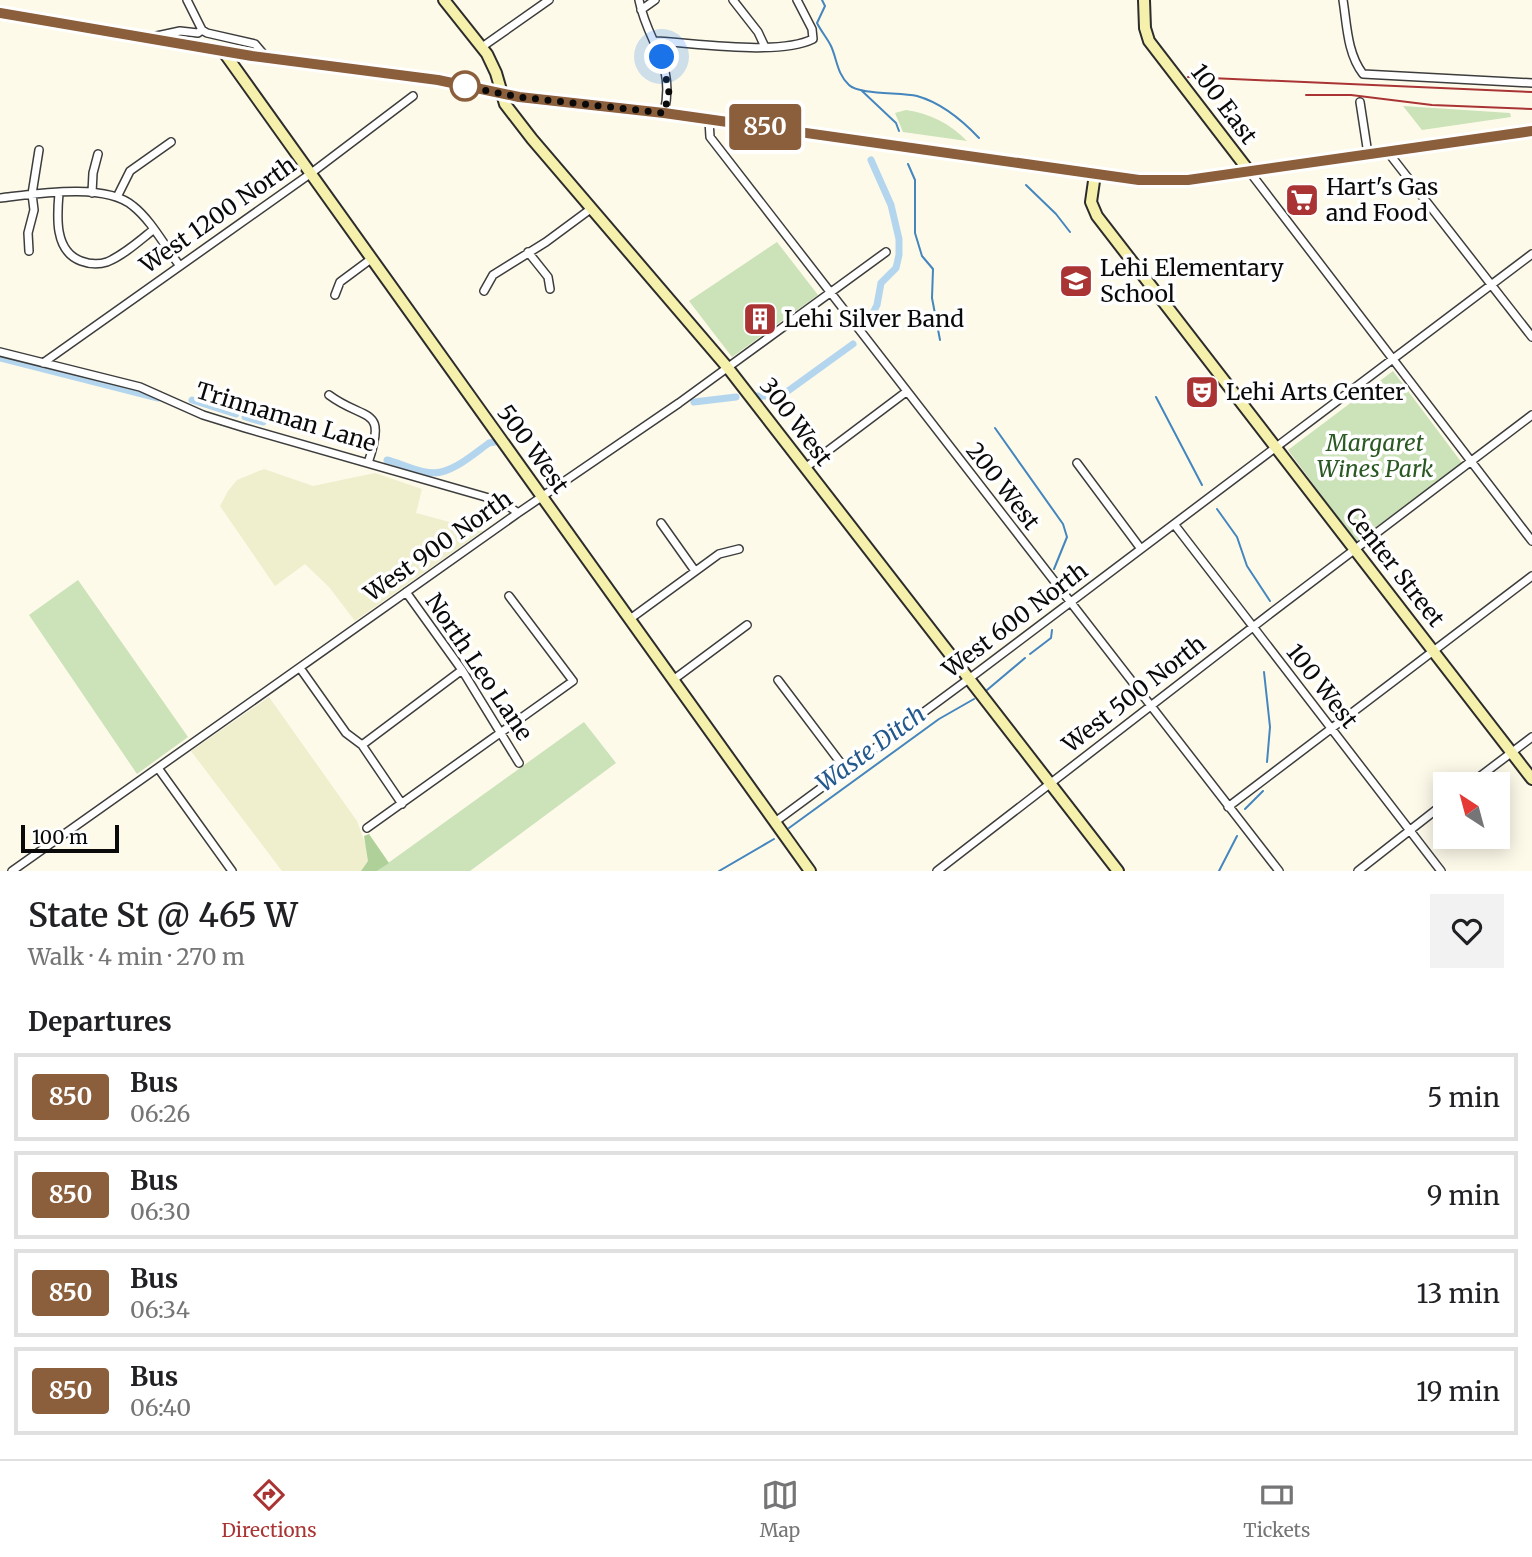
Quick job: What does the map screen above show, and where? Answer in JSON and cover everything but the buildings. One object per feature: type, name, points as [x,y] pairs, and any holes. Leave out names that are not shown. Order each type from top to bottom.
[{"type":"main road","name":"300 West","points":[[444,0],[493,65],[505,104],[728,368],[1051,782],[1112,869]]},
{"type":"main road","name":"100 East","points":[[1144,0],[1145,28],[1149,41],[1249,171]]},
{"type":"main road","points":[[0,13],[266,58],[438,80],[503,94],[664,113],[1162,182],[1532,131]]},
{"type":"main road","name":"500 West","points":[[223,51],[810,871]]},
{"type":"main road","name":"Center Street","points":[[1095,174],[1091,202],[1097,216],[1532,779]]},
{"type":"street","points":[[187,0],[202,30],[220,38],[255,44],[266,58]]},
{"type":"street","points":[[482,47],[549,0]]},
{"type":"street","points":[[639,0],[665,67],[669,93],[664,113]]},
{"type":"street","points":[[641,10],[655,0]]},
{"type":"street","points":[[733,0],[758,32],[765,47]]},
{"type":"street","points":[[655,41],[765,47],[805,43],[813,39],[812,29],[797,0]]},
{"type":"street","points":[[1343,0],[1345,28],[1363,74],[1532,83]]},
{"type":"street","points":[[147,38],[180,31],[198,33],[202,30]]},
{"type":"street","name":"West 1200 North","points":[[43,363],[310,174],[413,96]]},
{"type":"street","points":[[1360,102],[1368,154]]},
{"type":"street","name":"200 West","points":[[709,120],[710,137],[1279,871]]},
{"type":"street","points":[[117,197],[130,171],[171,142]]},
{"type":"street","points":[[29,251],[28,233],[34,211],[32,194],[39,150]]},
{"type":"street","points":[[1387,151],[1532,337]]},
{"type":"street","points":[[92,193],[98,154]]},
{"type":"street","name":"100 East","points":[[1249,171],[1532,541]]},
{"type":"street","points":[[59,193],[58,221],[62,245],[75,259],[97,264],[118,256],[153,230]]},
{"type":"street","points":[[0,198],[59,193],[92,193],[117,197],[136,209],[180,266]]},
{"type":"street","points":[[484,291],[494,275],[546,242],[592,208]]},
{"type":"street","name":"West 900 North","points":[[12,871],[728,368],[886,251]]},
{"type":"street","points":[[528,252],[548,277],[550,289]]},
{"type":"street","name":"West 600 North","points":[[775,822],[971,678],[1532,254]]},
{"type":"street","points":[[335,295],[340,282],[371,259]]},
{"type":"street","name":"Trinnaman Lane","points":[[0,352],[141,387],[204,415],[503,502],[518,513]]},
{"type":"street","points":[[805,468],[906,393]]},
{"type":"street","points":[[329,395],[344,406],[369,416],[375,424],[375,443],[368,463]]},
{"type":"street","name":"West 500 North","points":[[937,871],[1355,548],[1532,415]]},
{"type":"street","points":[[1077,463],[1141,548]]},
{"type":"street","points":[[661,523],[695,571]]},
{"type":"street","name":"100 West","points":[[1174,524],[1441,871]]},
{"type":"street","points":[[630,619],[719,554],[738,549]]},
{"type":"street","points":[[1228,807],[1532,576]]},
{"type":"street","name":"North Leo Lane","points":[[406,592],[462,670],[519,763]]},
{"type":"street","points":[[367,828],[573,681],[509,596]]},
{"type":"street","points":[[673,680],[747,625]]},
{"type":"street","points":[[300,668],[346,733],[362,745],[402,804]]},
{"type":"street","points":[[362,745],[462,670]]},
{"type":"street","points":[[778,680],[846,770]]},
{"type":"street","points":[[1486,772],[1532,737]]},
{"type":"street","points":[[158,768],[232,871]]},
{"type":"street","points":[[1357,871],[1433,812]]},
{"type":"green space","points":[[1403,106],[1510,113],[1511,117],[1422,130]]},
{"type":"green space","points":[[906,110],[939,120],[967,141],[903,132],[895,113]]},
{"type":"green space","points":[[777,242],[818,295],[732,357],[689,301]]},
{"type":"green space","name":"Margaret Wines Park","points":[[1393,371],[1462,463],[1356,542],[1288,450]]},
{"type":"green space","points":[[264,469],[313,486],[375,473],[422,489],[416,513],[483,531],[355,621],[329,587],[305,564],[275,586],[220,506],[237,480]]},
{"type":"green space","points":[[78,580],[188,737],[137,774],[29,615]]},
{"type":"green space","points":[[269,697],[357,821],[368,851],[368,861],[361,871],[282,871],[191,751]]},
{"type":"green space","points":[[584,722],[616,763],[470,871],[377,871]]},
{"type":"green space","points":[[369,834],[389,863],[377,871],[361,871],[368,861],[364,836]]},
{"type":"waterway","points":[[822,0],[825,6],[817,23],[849,85],[862,90],[926,99],[951,113],[979,138]]},
{"type":"waterway","name":"Waste Ditch","points":[[861,90],[896,123],[899,131]]},
{"type":"waterway","points":[[866,326],[877,305],[881,283],[896,268],[899,255],[899,239],[891,205],[871,160]]},
{"type":"waterway","name":"Waste Ditch","points":[[908,164],[915,180],[915,233],[922,256],[933,269],[932,298],[940,340]]},
{"type":"waterway","points":[[1026,185],[1070,232]]},
{"type":"waterway","points":[[755,396],[781,396],[853,344]]},
{"type":"waterway","points":[[0,358],[158,398]]},
{"type":"waterway","points":[[694,402],[736,397]]},
{"type":"waterway","points":[[1156,397],[1202,485]]},
{"type":"waterway","points":[[192,400],[236,414]]},
{"type":"waterway","points":[[245,417],[263,422]]},
{"type":"waterway","name":"Waste Ditch","points":[[995,428],[1063,524],[1067,537],[1054,569]]},
{"type":"waterway","points":[[387,460],[435,473],[460,464],[489,443],[495,442]]},
{"type":"waterway","points":[[1217,509],[1237,537],[1247,566],[1270,601]]},
{"type":"waterway","name":"Waste Ditch","points":[[1030,654],[1051,638],[1052,630]]},
{"type":"waterway","name":"Waste Ditch","points":[[987,690],[1025,658]]},
{"type":"waterway","points":[[1264,672],[1270,727],[1267,762]]},
{"type":"waterway","name":"Waste Ditch","points":[[789,828],[939,719],[974,699]]},
{"type":"waterway","points":[[1245,809],[1263,791]]},
{"type":"waterway","points":[[1219,871],[1237,836]]},
{"type":"waterway","name":"Waste Ditch","points":[[719,871],[774,839]]},
{"type":"railway","points":[[1188,77],[1532,92]]},
{"type":"railway","points":[[1306,95],[1351,95],[1432,105],[1532,109]]},
{"type":"bus line","name":"850","points":[[0,13],[252,56],[438,80],[519,97],[664,113],[1162,182],[1532,131]]},
{"type":"place","name":"Hart's Gas and Food","points":[[1302,200]]},
{"type":"place","name":"Lehi Elementary School","points":[[1076,281]]},
{"type":"place","name":"Lehi Silver Band","points":[[760,319]]},
{"type":"place","name":"Lehi Arts Center","points":[[1202,392]]},
{"type":"route","points":[[465,86],[519,97],[664,113],[669,93],[662,57]]}]
